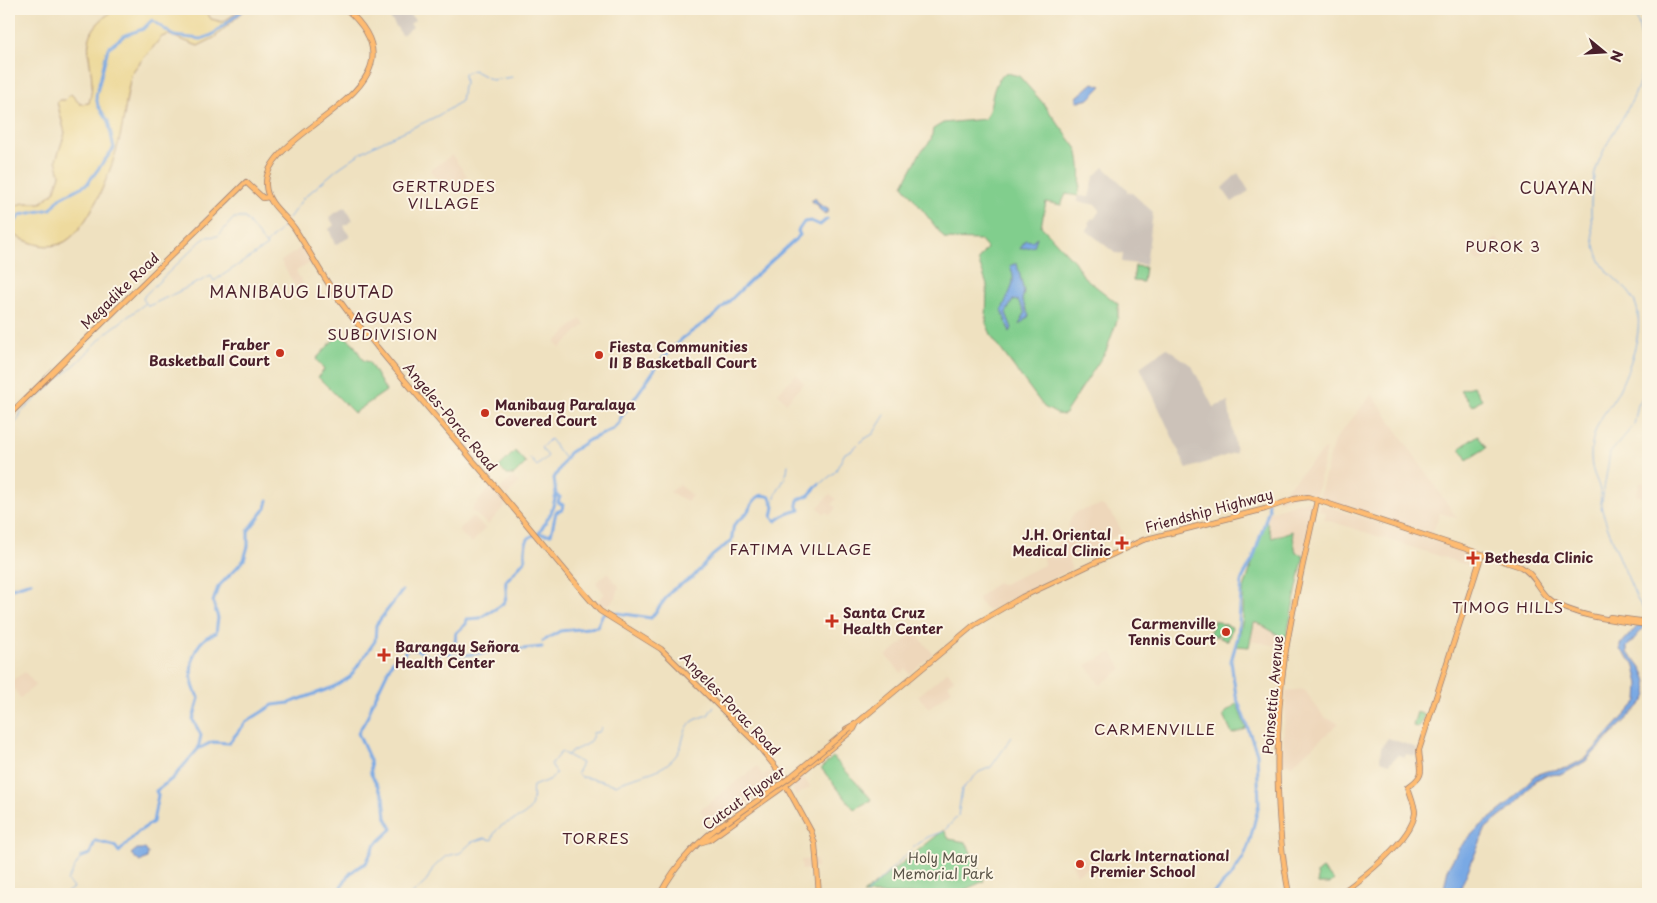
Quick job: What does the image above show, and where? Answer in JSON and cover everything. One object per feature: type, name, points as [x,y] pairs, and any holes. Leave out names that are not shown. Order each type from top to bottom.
[{"type":"main road","points":[[268,197],[266,178],[273,161],[353,94],[366,76],[371,53],[368,36],[359,21],[346,9]]},
{"type":"main road","name":"Angeles-Porac Road","points":[[246,182],[263,198],[268,197],[295,229],[345,309],[603,614],[654,643],[755,742],[784,783],[807,822],[814,842],[819,894]]},
{"type":"main road","name":"Megadike Road","points":[[9,415],[246,182]]},
{"type":"main road","name":"Friendship Highway","points":[[660,894],[675,868],[699,843],[709,840],[796,774],[850,726],[857,723],[974,625],[1000,608],[1144,540],[1298,498],[1317,501],[1524,569],[1552,601],[1593,616],[1648,623]]},
{"type":"main road","name":"Poinsettia Avenue","points":[[1288,894],[1282,836],[1278,758],[1282,688],[1292,619],[1317,501]]},
{"type":"main road","points":[[1340,894],[1369,871],[1404,835],[1415,812],[1408,788],[1421,776],[1419,750],[1482,554]]},
{"type":"main road","name":"Cutcut Flyover","points":[[699,843],[790,780],[857,723]]},
{"type":"main road","name":"Friendship Highway","points":[[784,783],[796,774]]},
{"type":"shaded area","points":[[384,9],[405,9],[415,20],[410,24],[413,27],[402,35]]},
{"type":"shaded area","points":[[452,155],[467,176],[445,192],[430,170]]},
{"type":"shaded area","points":[[1104,167],[1127,189],[1127,192],[1132,193],[1153,212],[1146,265],[1122,262],[1123,254],[1115,253],[1086,230],[1090,225],[1088,223],[1092,218],[1094,219],[1100,210],[1096,205],[1077,201],[1078,196],[1089,197],[1094,177]]},
{"type":"shaded area","points":[[1238,173],[1249,191],[1232,202],[1222,188]]},
{"type":"shaded area","points":[[345,207],[353,220],[344,226],[350,237],[335,245],[329,229],[334,225],[329,217]]},
{"type":"shaded area","points":[[1497,238],[1502,246],[1479,263],[1472,255]]},
{"type":"shaded area","points":[[305,245],[314,261],[296,271],[303,284],[296,288],[281,261]]},
{"type":"shaded area","points":[[580,319],[585,324],[560,348],[555,342]]},
{"type":"shaded area","points":[[1167,348],[1192,366],[1213,407],[1228,402],[1236,452],[1187,469],[1140,367]]},
{"type":"shaded area","points":[[796,374],[804,383],[786,403],[778,393]]},
{"type":"shaded area","points":[[1372,394],[1457,518],[1440,513],[1432,534],[1319,498],[1334,441]]},
{"type":"shaded area","points":[[473,437],[489,455],[478,463],[462,446]]},
{"type":"shaded area","points":[[1326,448],[1316,496],[1303,493],[1278,501],[1277,498]]},
{"type":"shaded area","points":[[513,477],[519,483],[507,496],[500,489]]},
{"type":"shaded area","points":[[1640,482],[1648,484],[1648,491],[1644,498],[1636,495]]},
{"type":"shaded area","points":[[679,484],[692,496],[687,501],[670,492]]},
{"type":"shaded area","points":[[492,485],[508,502],[488,525],[471,510]]},
{"type":"shaded area","points":[[830,494],[836,499],[832,504],[836,508],[830,515],[827,512],[824,514],[818,507]]},
{"type":"shaded area","points":[[1307,500],[1315,502],[1304,555],[1271,538],[1266,520],[1269,512]]},
{"type":"shaded area","points":[[1320,504],[1480,555],[1476,568],[1324,519],[1326,513],[1318,510]]},
{"type":"shaded area","points":[[1102,505],[1112,514],[1123,533],[1068,559],[1072,569],[988,611],[977,599],[996,583],[1001,585],[1044,565],[1043,558],[1066,535],[1071,517],[1078,511]]},
{"type":"shaded area","points":[[472,516],[485,528],[472,543],[458,531]]},
{"type":"shaded area","points":[[607,573],[619,586],[616,598],[601,611],[594,603],[605,594],[596,583]]},
{"type":"shaded area","points":[[1254,623],[1258,623],[1286,639],[1285,647],[1250,641]]},
{"type":"shaded area","points":[[915,632],[933,654],[910,674],[906,669],[901,673],[886,656]]},
{"type":"shaded area","points":[[1112,652],[1122,669],[1100,685],[1086,665]]},
{"type":"shaded area","points":[[948,671],[954,679],[948,684],[952,690],[929,708],[918,696]]},
{"type":"shaded area","points":[[25,672],[36,685],[20,698],[9,682]]},
{"type":"shaded area","points":[[1304,689],[1324,717],[1339,723],[1291,766],[1290,764],[1282,764],[1286,691]]},
{"type":"shaded area","points":[[1388,738],[1417,748],[1416,756],[1406,754],[1405,757],[1398,755],[1389,764],[1380,761],[1381,748]]},
{"type":"shaded area","points":[[757,766],[770,789],[714,828],[700,810]]},
{"type":"shaded area","points":[[773,769],[779,779],[778,783],[770,788],[763,775]]},
{"type":"shaded area","points":[[802,774],[810,787],[796,796],[789,784]]},
{"type":"shaded area","name":"Clark International Premier School","points":[[1084,855],[1090,867],[1077,874],[1071,862]]},
{"type":"shaded area","points":[[816,859],[817,868],[802,870],[801,860]]},
{"type":"green space","points":[[1007,73],[1019,76],[1042,102],[1077,149],[1080,166],[1078,196],[1066,194],[1061,205],[1046,202],[1041,226],[1074,261],[1084,277],[1118,304],[1118,318],[1106,351],[1064,415],[1057,414],[1044,407],[993,339],[986,323],[987,285],[978,260],[987,248],[980,240],[945,239],[903,185],[920,153],[931,140],[933,129],[943,123],[985,119],[995,87],[1002,76]]},
{"type":"green space","points":[[1135,266],[1145,267],[1143,282],[1133,281]]},
{"type":"green space","points":[[340,333],[353,343],[363,360],[369,362],[386,391],[354,413],[318,377],[324,370],[316,359]]},
{"type":"green space","points":[[1473,386],[1482,399],[1472,406],[1460,390]]},
{"type":"green space","points":[[1478,435],[1486,448],[1467,460],[1460,448]]},
{"type":"green space","points":[[515,451],[526,463],[514,475],[507,475],[499,467]]},
{"type":"green space","points":[[1266,520],[1272,538],[1292,531],[1296,553],[1304,555],[1286,639],[1278,638],[1277,634],[1258,623],[1254,623],[1249,647],[1237,646],[1243,617],[1243,592]]},
{"type":"green space","points":[[1215,620],[1223,624],[1217,637],[1209,634]]},
{"type":"green space","name":"Carmenville Tennis Court","points":[[1224,624],[1232,627],[1228,641],[1220,638]]},
{"type":"green space","points":[[1237,703],[1246,729],[1232,734],[1223,715]]},
{"type":"green space","points":[[1417,712],[1425,715],[1418,728],[1413,726]]},
{"type":"green space","points":[[833,757],[872,800],[854,809],[821,768]]},
{"type":"green space","name":"Holy Mary Memorial Park","points":[[944,830],[949,839],[966,842],[984,881],[955,894],[863,894]]},
{"type":"green space","points":[[1322,869],[1334,880],[1330,884],[1318,884],[1317,873]]},
{"type":"sand","points":[[116,9],[205,9],[211,19],[223,22],[242,9],[246,9],[214,38],[198,46],[169,35],[161,37],[132,73],[117,149],[106,180],[90,213],[70,238],[60,244],[46,246],[27,241],[9,233],[9,207],[24,203],[41,203],[54,192],[60,175],[56,160],[65,133],[57,102],[65,100],[71,94],[80,104],[89,103],[92,88],[89,41],[93,30],[101,20]]},
{"type":"water","points":[[1093,83],[1102,86],[1089,99],[1077,102],[1077,97]]},
{"type":"water","points":[[815,198],[820,205],[829,211],[825,214],[818,208],[819,206],[811,201]]},
{"type":"water","points":[[1037,237],[1034,246],[1020,249],[1025,240],[1032,241]]},
{"type":"water","points":[[1017,264],[1024,292],[1022,300],[1029,316],[1019,325],[1025,313],[1018,301],[1013,300],[1006,313],[1012,328],[1010,332],[1002,311],[1012,284],[1013,278],[1010,266]]},
{"type":"water","points":[[1648,615],[1648,623],[1627,647],[1627,653],[1641,667],[1647,680],[1648,687],[1645,700],[1586,761],[1563,774],[1546,775],[1536,780],[1515,805],[1486,828],[1458,894],[1443,894],[1448,868],[1459,848],[1477,829],[1507,805],[1535,775],[1567,768],[1586,758],[1638,701],[1639,684],[1634,663],[1620,650],[1620,645]]},
{"type":"water","points":[[137,849],[145,849],[148,853],[147,858],[140,862],[131,854]]},
{"type":"waterway","points":[[9,231],[20,215],[51,209],[60,198],[87,184],[114,148],[108,121],[98,106],[96,96],[108,48],[125,35],[143,29],[152,20],[174,36],[201,39],[212,35],[244,9]]},
{"type":"waterway","points":[[1635,9],[1643,51],[1641,74],[1637,90],[1597,166],[1593,182],[1591,214],[1593,238],[1599,259],[1633,299],[1638,314],[1638,333],[1623,382],[1596,429],[1591,457],[1592,469],[1600,491],[1601,508],[1610,533],[1638,601],[1648,614]]},
{"type":"waterway","points":[[359,154],[437,116],[461,101],[465,84],[464,74],[473,70],[492,80],[512,77]]},
{"type":"waterway","points":[[336,170],[359,154]]},
{"type":"waterway","points":[[306,196],[335,171]]},
{"type":"waterway","points":[[289,218],[304,197]]},
{"type":"waterway","points":[[9,427],[18,420],[21,412],[79,361],[106,333],[146,303],[143,299],[145,295],[201,241],[207,237],[218,236],[234,218],[245,218],[266,245]]},
{"type":"waterway","points":[[337,894],[348,876],[355,869],[366,863],[375,845],[392,829],[386,818],[384,797],[371,774],[370,760],[358,733],[368,716],[393,660],[404,654],[407,648],[420,651],[430,657],[445,652],[455,644],[456,633],[466,624],[467,619],[480,618],[505,601],[506,581],[525,560],[527,540],[533,535],[551,534],[556,512],[562,510],[563,505],[558,502],[560,497],[556,495],[554,478],[569,453],[589,440],[612,430],[619,423],[662,359],[683,338],[715,315],[796,239],[800,235],[798,231],[804,222],[811,221],[820,225],[827,219]]},
{"type":"waterway","points":[[147,304],[148,306],[153,304],[211,276],[214,281],[267,246],[266,244],[287,223]]},
{"type":"waterway","points":[[1602,501],[1610,453],[1634,425],[1638,404],[1648,391]]},
{"type":"waterway","points":[[822,483],[835,472],[845,453],[873,434],[885,415]]},
{"type":"waterway","points":[[530,458],[537,466],[548,456],[541,448],[550,439],[565,459]]},
{"type":"waterway","points":[[774,504],[775,496],[785,477],[788,465]]},
{"type":"waterway","points":[[543,641],[560,631],[597,627],[603,614],[611,612],[651,618],[672,590],[693,577],[712,556],[731,541],[734,525],[745,515],[754,500],[765,495],[770,497],[774,507],[772,517],[776,521],[786,514],[800,510],[797,505],[798,500],[809,495],[819,484]]},
{"type":"waterway","points":[[539,533],[551,513],[556,495]]},
{"type":"waterway","points":[[198,749],[201,735],[193,720],[199,698],[192,680],[192,661],[200,643],[216,633],[218,618],[213,602],[218,587],[244,560],[248,546],[248,531],[266,508],[268,500]]},
{"type":"waterway","points":[[1212,894],[1232,875],[1243,858],[1249,844],[1259,804],[1257,753],[1236,696],[1231,661],[1238,637],[1242,579],[1253,559],[1269,509],[1268,503]]},
{"type":"waterway","points":[[9,589],[31,582]]},
{"type":"waterway","points":[[81,857],[90,854],[95,841],[115,846],[119,852],[138,832],[153,822],[158,795],[156,791],[173,778],[198,749],[212,742],[229,743],[246,722],[273,705],[289,703],[334,687],[350,677],[375,641],[376,625],[402,591]]},
{"type":"waterway","points":[[445,652],[454,656],[542,647]]},
{"type":"waterway","points":[[412,894],[426,882],[433,868],[446,856],[460,853],[472,842],[485,838],[492,840],[494,834],[503,825],[525,814],[532,804],[533,786],[551,779],[556,773],[551,764],[561,752],[582,763],[577,773],[581,777],[616,785],[666,765],[678,753],[684,734],[691,723],[708,715],[714,706]]},
{"type":"waterway","points":[[567,755],[590,741],[593,733],[599,732],[602,728]]},
{"type":"waterway","points":[[866,894],[914,847],[928,837],[944,831],[958,816],[962,789],[979,772],[991,767],[1012,737]]},
{"type":"waterway","points":[[65,894],[73,888],[67,881],[81,857]]},
{"type":"place","name":"Fraber Basketball Court","points":[[280,353]]},
{"type":"place","name":"Fiesta Communities II B Basketball Court","points":[[599,355]]},
{"type":"place","name":"Manibaug Paralaya Covered Court","points":[[485,413]]},
{"type":"place","name":"J.H. Oriental Medical Clinic","points":[[1122,543]]},
{"type":"place","name":"Bethesda Clinic","points":[[1473,558]]},
{"type":"place","name":"Santa Cruz Health Center","points":[[832,621]]},
{"type":"place","name":"Carmenville Tennis Court","points":[[1226,632]]},
{"type":"place","name":"Barangay Señora Health Center","points":[[384,655]]},
{"type":"place","name":"Clark International Premier School","points":[[1080,864]]},
{"type":"district","name":"CUAYAN","points":[[1557,188]]},
{"type":"district","name":"GERTRUDES VILLAGE","points":[[444,196]]},
{"type":"district","name":"PUROK 3","points":[[1503,247]]},
{"type":"district","name":"MANIBAUG LIBUTAD","points":[[302,292]]},
{"type":"district","name":"AGUAS SUBDIVISION","points":[[383,326]]},
{"type":"district","name":"FATIMA VILLAGE","points":[[801,550]]},
{"type":"district","name":"TIMOG HILLS","points":[[1508,608]]},
{"type":"district","name":"CARMENVILLE","points":[[1155,730]]},
{"type":"district","name":"TORRES","points":[[596,839]]}]
